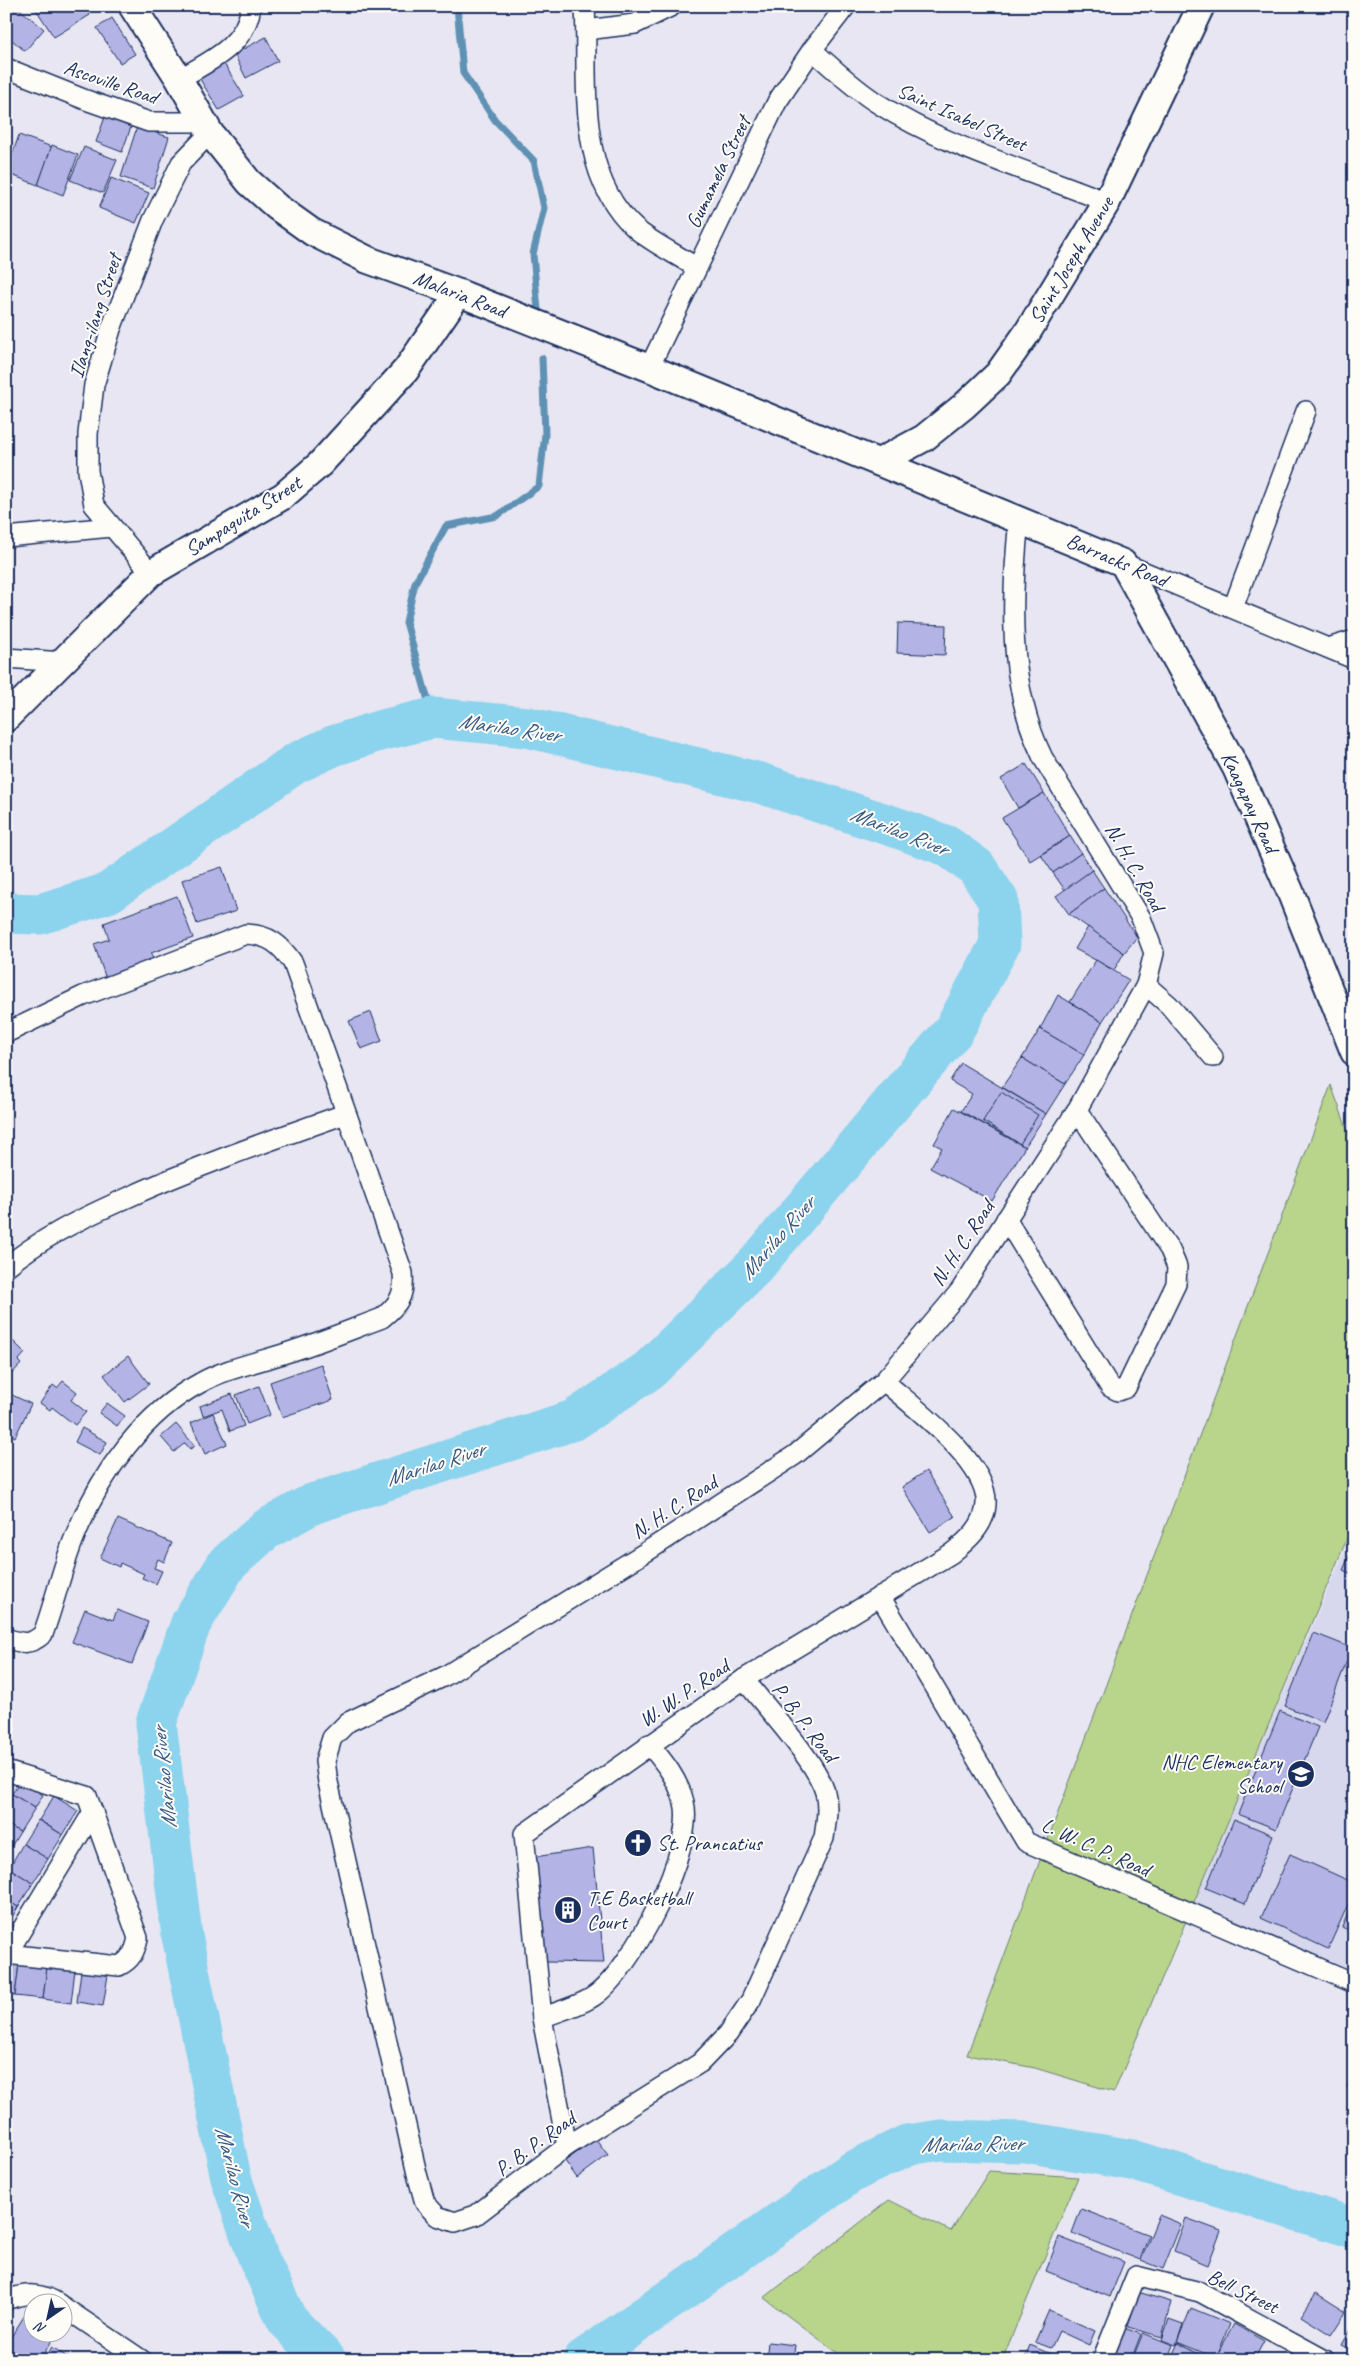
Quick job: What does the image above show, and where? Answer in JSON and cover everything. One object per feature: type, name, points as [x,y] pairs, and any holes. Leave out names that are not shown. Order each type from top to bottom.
[{"type":"main road","name":"Malaria Road","points":[[132,6],[179,79],[207,128],[249,182],[277,207],[312,232],[368,260],[460,293],[879,462]]},
{"type":"main road","name":"Saint Joseph Avenue","points":[[879,462],[924,438],[965,405],[998,374],[1027,334],[1107,202],[1201,6]]},
{"type":"main road","name":"Sampaguita Street","points":[[6,718],[151,573],[283,496],[320,464],[406,370],[460,293]]},
{"type":"main road","name":"Barracks Road","points":[[879,462],[1124,564]]},
{"type":"main road","name":"Kaagapay Road","points":[[1124,564],[1236,768],[1290,891],[1354,1052]]},
{"type":"street","points":[[179,79],[209,62],[238,40],[248,24],[251,6]]},
{"type":"street","points":[[585,6],[589,132],[601,178],[616,208],[637,229],[697,268]]},
{"type":"street","points":[[586,30],[634,24],[672,6]]},
{"type":"street","name":"Gumamela Street","points":[[649,368],[778,102],[812,50],[846,6]]},
{"type":"street","name":"Saint Isabel Street","points":[[812,50],[864,94],[911,122],[1004,163],[1107,202]]},
{"type":"street","name":"Ascoville Road","points":[[6,68],[86,100],[149,122],[207,128]]},
{"type":"street","name":"Ilang-ilang Street","points":[[151,573],[94,505],[88,471],[88,434],[94,385],[110,329],[153,220],[181,163],[207,128]]},
{"type":"street","points":[[1233,608],[1306,411]]},
{"type":"street","name":"N. H. C. Road","points":[[332,1738],[348,1722],[445,1676],[646,1552],[795,1456],[884,1381],[960,1291],[1077,1110],[1146,985],[1154,953],[1141,918],[1043,758],[1032,736],[1024,709],[1015,648],[1014,599],[1018,520]]},
{"type":"street","points":[[6,537],[112,527]]},
{"type":"street","name":"Barracks Road","points":[[1124,564],[1354,659]]},
{"type":"street","points":[[1328,648],[1354,640]]},
{"type":"street","points":[[6,658],[63,662]]},
{"type":"street","points":[[6,1033],[83,996],[246,934],[260,935],[273,940],[284,949],[293,963],[402,1273],[404,1288],[393,1309],[382,1318],[200,1382],[171,1402],[150,1420],[120,1455],[95,1493],[77,1530],[43,1634],[35,1641],[24,1644],[6,1638]]},
{"type":"street","points":[[1146,985],[1169,1005],[1213,1057]]},
{"type":"street","points":[[1006,1220],[1110,1386],[1118,1391],[1126,1388],[1176,1284],[1177,1267],[1170,1250],[1077,1110]]},
{"type":"street","points":[[6,1267],[24,1252],[76,1221],[155,1185],[345,1114]]},
{"type":"street","name":"W. W. P. Road","points":[[567,2146],[542,2018],[524,1834],[649,1744],[744,1679],[952,1553],[967,1540],[980,1524],[986,1505],[983,1487],[975,1470],[962,1453],[884,1381]]},
{"type":"street","name":"L. W. C. P. Road","points":[[880,1596],[1026,1842],[1354,1983]]},
{"type":"street","name":"P. B. P. Road","points":[[332,1738],[325,1761],[328,1782],[424,2203],[437,2216],[455,2222],[476,2215],[567,2146],[700,2063],[728,2034],[751,2000],[824,1838],[827,1808],[825,1794],[818,1773],[744,1679]]},
{"type":"street","points":[[542,2018],[594,1997],[620,1972],[663,1897],[684,1836],[684,1803],[670,1768],[649,1744]]},
{"type":"street","points":[[8,1774],[87,1796],[93,1812],[138,1938],[135,1951],[129,1960],[119,1966],[6,1954],[93,1812]]},
{"type":"street","name":"Bell Street","points":[[1102,2360],[1136,2276],[1200,2292],[1324,2360]]},
{"type":"street","points":[[72,2313],[142,2360]]},
{"type":"shaded area","name":"NHC Elementary School","points":[[1354,1529],[1354,1970],[1193,1904]]},
{"type":"green space","points":[[1331,1085],[1354,1148],[1354,1522],[1114,2092],[1035,2068],[967,2055]]},
{"type":"green space","points":[[989,2171],[1078,2177],[1002,2360],[837,2360],[839,2354],[764,2298],[889,2200],[951,2231]]},
{"type":"building","points":[[34,6],[85,6],[90,15],[54,37]]},
{"type":"building","points":[[17,7],[44,29],[25,51],[6,35],[6,19]]},
{"type":"building","points":[[112,18],[135,54],[120,63],[97,28]]},
{"type":"building","points":[[266,37],[278,61],[246,78],[234,54]]},
{"type":"building","points":[[223,62],[244,96],[219,110],[198,76]]},
{"type":"building","points":[[105,117],[131,127],[122,152],[96,142]]},
{"type":"building","points":[[137,127],[169,137],[153,188],[121,177]]},
{"type":"building","points":[[19,135],[52,147],[38,185],[6,173]]},
{"type":"building","points":[[52,145],[78,155],[63,195],[38,185]]},
{"type":"building","points":[[84,147],[117,160],[103,193],[70,180]]},
{"type":"building","points":[[111,178],[149,193],[136,223],[99,208]]},
{"type":"building","points":[[898,623],[946,625],[945,655],[897,653]]},
{"type":"building","points":[[1026,764],[1044,793],[1018,808],[1001,779]]},
{"type":"building","points":[[1044,793],[1070,836],[1030,861],[1002,818]]},
{"type":"building","points":[[1070,836],[1081,853],[1053,873],[1041,855]]},
{"type":"building","points":[[1081,853],[1092,870],[1065,890],[1053,873]]},
{"type":"building","points":[[222,867],[236,911],[197,924],[182,880]]},
{"type":"building","points":[[1092,870],[1104,888],[1069,914],[1056,896]]},
{"type":"building","points":[[1104,888],[1137,937],[1124,953],[1069,914]]},
{"type":"building","points":[[177,896],[193,938],[151,953],[154,962],[106,979],[94,944],[109,939],[104,923]]},
{"type":"building","points":[[1088,927],[1124,953],[1114,970],[1075,949]]},
{"type":"building","points":[[1096,960],[1129,980],[1102,1022],[1070,1002]]},
{"type":"building","points":[[1058,995],[1102,1022],[1084,1055],[1040,1029]]},
{"type":"building","points":[[371,1012],[382,1041],[361,1049],[349,1021]]},
{"type":"building","points":[[1040,1029],[1084,1055],[1065,1084],[1022,1058]]},
{"type":"building","points":[[1022,1058],[1065,1084],[1046,1114],[1002,1087]]},
{"type":"building","points":[[961,1063],[1046,1114],[1025,1147],[961,1111],[972,1094],[950,1081]]},
{"type":"building","points":[[1001,1092],[1038,1115],[1020,1144],[983,1121]]},
{"type":"building","points":[[954,1108],[1025,1147],[992,1201],[930,1168],[942,1148],[934,1144]]},
{"type":"building","points":[[7,1335],[25,1353],[18,1361],[21,1364],[6,1380]]},
{"type":"building","points":[[128,1356],[149,1384],[125,1402],[104,1375]]},
{"type":"building","points":[[321,1364],[333,1400],[282,1417],[270,1382]]},
{"type":"building","points":[[63,1381],[77,1392],[71,1400],[86,1412],[75,1425],[52,1407],[50,1410],[40,1403],[53,1385],[57,1388]]},
{"type":"building","points":[[259,1386],[270,1415],[247,1424],[236,1395]]},
{"type":"building","points":[[8,1393],[31,1404],[15,1437],[6,1432]]},
{"type":"building","points":[[232,1394],[244,1426],[230,1431],[222,1409],[203,1416],[200,1406]]},
{"type":"building","points":[[107,1403],[125,1416],[117,1426],[99,1413]]},
{"type":"building","points":[[213,1413],[227,1444],[205,1454],[191,1423]]},
{"type":"building","points":[[176,1424],[195,1446],[190,1449],[185,1443],[174,1452],[161,1437]]},
{"type":"building","points":[[82,1428],[107,1442],[100,1455],[75,1442]]},
{"type":"building","points":[[926,1471],[955,1517],[930,1532],[902,1487]]},
{"type":"building","points":[[118,1519],[172,1543],[164,1562],[158,1559],[154,1568],[162,1571],[156,1584],[142,1578],[144,1574],[120,1563],[119,1567],[100,1558]]},
{"type":"building","points":[[1354,1545],[1354,1575],[1343,1570]]},
{"type":"building","points":[[85,1609],[113,1620],[117,1610],[148,1622],[132,1664],[72,1642]]},
{"type":"building","points":[[1314,1633],[1352,1648],[1323,1722],[1285,1706]]},
{"type":"building","points":[[1280,1711],[1318,1727],[1276,1829],[1238,1814]]},
{"type":"building","points":[[20,1780],[43,1795],[35,1808],[12,1794]]},
{"type":"building","points":[[12,1794],[35,1808],[20,1832],[6,1824],[6,1803]]},
{"type":"building","points":[[54,1796],[78,1811],[63,1835],[39,1820]]},
{"type":"building","points":[[1234,1819],[1273,1835],[1245,1904],[1206,1888]]},
{"type":"building","points":[[38,1820],[63,1835],[48,1859],[23,1844]]},
{"type":"building","points":[[6,1824],[20,1832],[6,1855]]},
{"type":"building","points":[[23,1844],[48,1859],[33,1883],[9,1868]]},
{"type":"building","name":"T.E Basketball Court","points":[[593,1848],[604,1963],[545,1962],[528,1858]]},
{"type":"building","points":[[1290,1854],[1354,1883],[1354,1891],[1328,1949],[1261,1918]]},
{"type":"building","points":[[9,1868],[33,1883],[18,1907],[6,1900],[6,1872]]},
{"type":"building","points":[[6,1900],[18,1907],[6,1928]]},
{"type":"building","points":[[1354,1900],[1354,1933],[1342,1927]]},
{"type":"building","points":[[6,1962],[19,1964],[15,1996],[6,1995]]},
{"type":"building","points":[[19,1964],[47,1967],[43,1999],[15,1996]]},
{"type":"building","points":[[47,1967],[75,1970],[71,2003],[43,1999]]},
{"type":"building","points":[[81,1971],[108,1975],[103,2006],[77,2002]]},
{"type":"building","points":[[1354,2069],[1354,2089],[1347,2087]]},
{"type":"building","points":[[596,2139],[608,2155],[577,2178],[565,2161]]},
{"type":"building","points":[[1081,2209],[1149,2235],[1140,2260],[1072,2233]]},
{"type":"building","points":[[1159,2215],[1181,2224],[1163,2269],[1141,2260]]},
{"type":"building","points":[[1186,2218],[1221,2231],[1208,2265],[1174,2251]]},
{"type":"building","points":[[1059,2237],[1124,2262],[1110,2297],[1046,2271]]},
{"type":"building","points":[[1138,2292],[1171,2302],[1162,2337],[1128,2327]]},
{"type":"building","points":[[1316,2293],[1346,2312],[1331,2335],[1301,2316]]},
{"type":"building","points":[[1191,2308],[1230,2324],[1216,2358],[1177,2342]]},
{"type":"building","points":[[1049,2310],[1095,2331],[1089,2345],[1059,2331],[1051,2348],[1035,2342]]},
{"type":"building","points":[[1169,2319],[1183,2324],[1176,2345],[1162,2340]]},
{"type":"building","points":[[22,2320],[22,2344],[50,2344],[40,2360],[6,2360],[6,2345]]},
{"type":"building","points":[[1354,2323],[1354,2351],[1342,2345]]},
{"type":"building","points":[[1234,2324],[1264,2341],[1254,2360],[1215,2359]]},
{"type":"building","points":[[1121,2327],[1141,2334],[1131,2360],[1116,2360],[1109,2357]]},
{"type":"building","points":[[1143,2333],[1173,2345],[1167,2360],[1132,2360]]},
{"type":"building","points":[[768,2342],[795,2345],[793,2360],[766,2360]]},
{"type":"building","points":[[1178,2343],[1209,2359],[1170,2360]]},
{"type":"building","points":[[1030,2345],[1059,2357],[1058,2360],[1024,2360]]},
{"type":"building","points":[[52,2347],[72,2360],[44,2360]]},
{"type":"waterway","points":[[457,6],[463,73],[495,120],[534,161],[544,208],[533,254],[538,310]]},
{"type":"waterway","points":[[433,718],[406,622],[415,583],[446,526],[497,516],[539,486],[545,434],[542,358]]},
{"type":"waterway","name":"Marilao River","points":[[6,913],[40,914],[108,893],[296,763],[333,746],[379,731],[433,718],[527,727],[760,783],[947,846],[976,867],[998,900],[1000,944],[954,1030],[755,1266],[649,1370],[574,1420],[312,1504],[265,1530],[227,1564],[191,1623],[156,1723],[182,1936],[231,2178],[258,2257],[287,2320],[326,2360]]},
{"type":"waterway","name":"Marilao River","points":[[583,2360],[852,2172],[907,2145],[941,2140],[1026,2142],[1132,2160],[1354,2228]]},
{"type":"place","name":"NHC Elementary School","points":[[1301,1774]]},
{"type":"place","name":"St. Prancatius","points":[[638,1843]]},
{"type":"place","name":"T.E Basketball Court","points":[[568,1910]]}]
